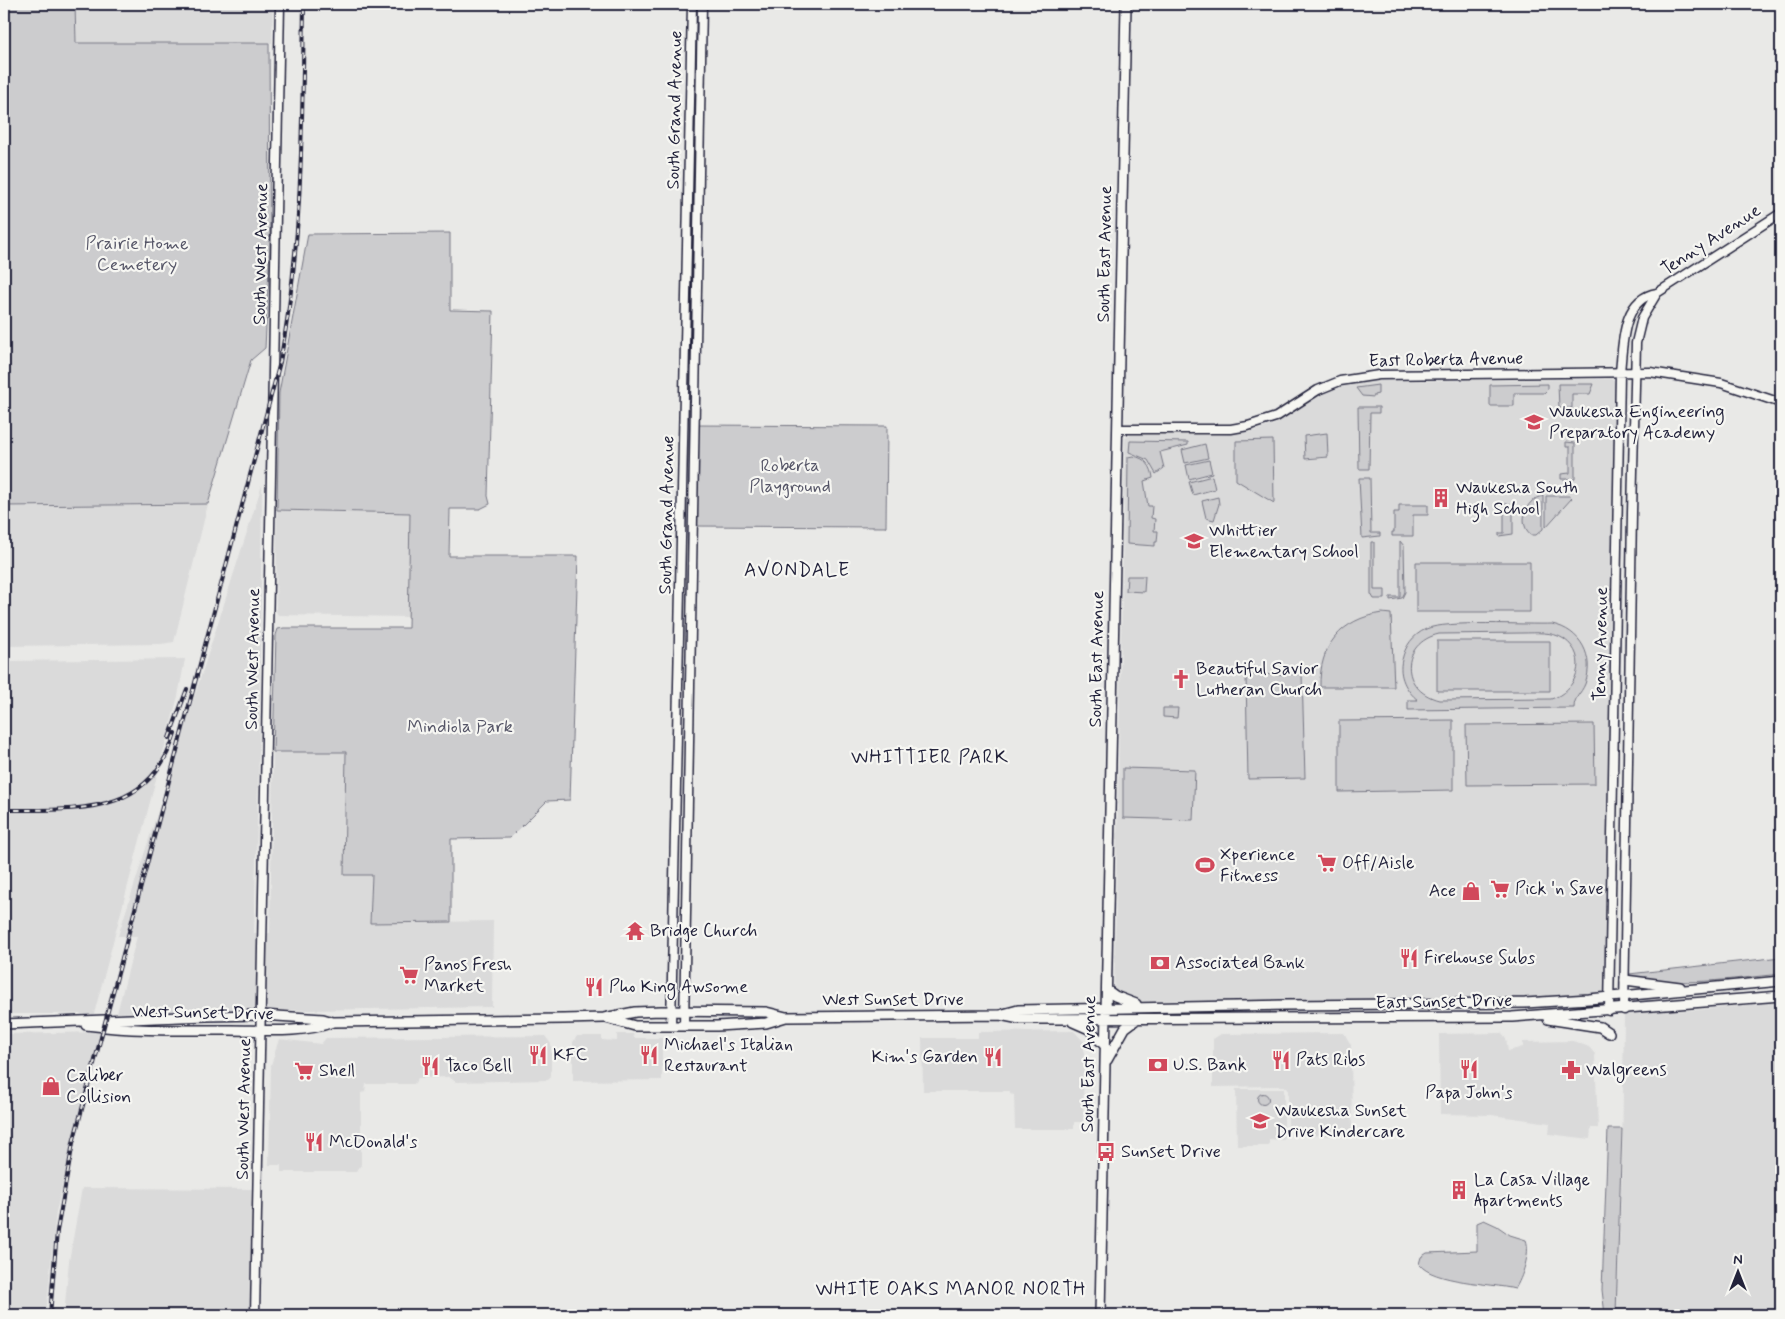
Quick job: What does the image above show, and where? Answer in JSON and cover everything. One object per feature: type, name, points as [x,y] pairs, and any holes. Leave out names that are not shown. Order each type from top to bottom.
[{"type":"main road","name":"South East Avenue","points":[[1100,1315],[1105,1046],[1108,990],[1126,4]]},
{"type":"main road","points":[[1625,980],[1692,989]]},
{"type":"main road","name":"East Sunset Drive","points":[[1107,1008],[1525,1003],[1625,996],[1781,981]]},
{"type":"main road","points":[[1108,990],[1127,1002],[1146,1007]]},
{"type":"main road","name":"East Sunset Drive","points":[[1106,1019],[1456,1019],[1610,1011],[1781,996]]},
{"type":"main road","name":"West Sunset Drive","points":[[1000,1015],[1018,1010],[1107,1008]]},
{"type":"main road","name":"West Sunset Drive","points":[[4,1024],[73,1023],[158,1017],[261,1015],[323,1019],[333,1022],[604,1018],[635,1012],[672,1011],[766,1012],[786,1017],[1000,1015],[1020,1019],[1106,1019]]},
{"type":"main road","points":[[1538,1016],[1600,1027],[1609,1033]]},
{"type":"main road","name":"West Sunset Drive","points":[[604,1018],[635,1026],[684,1026],[766,1023],[786,1017]]},
{"type":"main road","points":[[1053,1019],[1087,1027],[1105,1046]]},
{"type":"main road","points":[[1105,1063],[1124,1028],[1137,1019]]},
{"type":"main road","name":"West Sunset Drive","points":[[73,1023],[104,1027],[261,1030],[323,1026],[333,1022]]},
{"type":"street","name":"South West Avenue","points":[[255,1315],[280,4]]},
{"type":"street","name":"South Grand Avenue","points":[[671,1026],[692,4]]},
{"type":"street","name":"South Grand Avenue","points":[[684,1026],[702,4]]},
{"type":"street","name":"Tenny Avenue","points":[[1610,1011],[1620,372],[1626,324],[1640,301],[1657,293],[1781,213]]},
{"type":"street","name":"Tenny Avenue","points":[[1624,1010],[1635,372],[1638,329],[1644,313],[1657,293]]},
{"type":"street","name":"East Roberta Avenue","points":[[1118,429],[1231,429],[1248,426],[1280,415],[1329,385],[1358,376],[1620,372],[1673,374],[1721,383],[1781,403]]},
{"type":"shaded area","points":[[75,4],[273,4],[272,43],[76,43]]},
{"type":"shaded area","name":"Waukesha South High School","points":[[1613,379],[1616,384],[1604,991],[1593,994],[1522,998],[1133,1001],[1114,991],[1125,438],[1131,435],[1219,435],[1254,431],[1275,424],[1328,391],[1362,381]]},
{"type":"shaded area","points":[[262,485],[259,754],[254,933],[270,933],[273,752],[346,752],[344,875],[372,875],[370,923],[493,921],[492,1007],[117,1013],[137,936],[118,936]]},
{"type":"shaded area","points":[[208,504],[174,642],[161,644],[4,646],[4,506]]},
{"type":"shaded area","points":[[277,510],[410,513],[409,617],[278,615],[276,611]]},
{"type":"shaded area","points":[[185,659],[178,696],[94,1014],[4,1014],[4,661]]},
{"type":"shaded area","points":[[1781,1002],[1781,1315],[1616,1315],[1622,1163],[1624,1012],[1696,1010]]},
{"type":"shaded area","points":[[1074,1031],[1084,1042],[1084,1046],[1083,1122],[1074,1122],[1074,1129],[1015,1129],[1014,1095],[1010,1094],[1010,1091],[923,1091],[922,1038],[978,1038],[978,1032]]},
{"type":"shaded area","points":[[100,1032],[56,1212],[46,1315],[4,1315],[4,1034]]},
{"type":"shaded area","points":[[1344,1033],[1351,1045],[1352,1136],[1293,1135],[1293,1130],[1288,1129],[1288,1089],[1284,1086],[1213,1087],[1213,1039],[1221,1034]]},
{"type":"shaded area","points":[[1501,1033],[1506,1039],[1508,1051],[1523,1047],[1523,1042],[1573,1041],[1589,1047],[1595,1054],[1598,1128],[1591,1128],[1590,1139],[1549,1134],[1550,1123],[1491,1115],[1440,1114],[1439,1034]]},
{"type":"shaded area","points":[[617,1034],[633,1034],[634,1038],[662,1038],[662,1080],[573,1081],[573,1042],[577,1036],[602,1036],[602,1040],[617,1041]]},
{"type":"shaded area","points":[[545,1036],[551,1044],[551,1077],[548,1080],[456,1082],[449,1077],[418,1078],[414,1084],[366,1084],[365,1092],[361,1093],[361,1165],[356,1172],[281,1172],[281,1165],[269,1165],[271,1065],[279,1039],[321,1044],[326,1038]]},
{"type":"shaded area","name":"Waukesha Sunset Drive Kindercare","points":[[1236,1089],[1284,1089],[1284,1140],[1269,1139],[1269,1146],[1237,1146]]},
{"type":"shaded area","points":[[82,1188],[257,1189],[255,1315],[64,1315],[69,1261]]},
{"type":"green space","name":"Prairie Home Cemetery","points":[[4,4],[75,4],[76,43],[269,43],[270,249],[265,348],[251,360],[208,504],[4,506]]},
{"type":"green space","name":"Mindiola Park","points":[[450,233],[450,310],[493,311],[488,496],[490,504],[480,509],[450,509],[449,556],[578,556],[570,800],[547,801],[510,838],[451,839],[451,922],[370,923],[372,875],[344,875],[346,752],[273,752],[276,635],[278,629],[284,628],[408,628],[410,513],[277,510],[279,393],[308,234]]},
{"type":"green space","points":[[1548,384],[1548,389],[1544,393],[1514,393],[1514,406],[1490,406],[1490,385]]},
{"type":"green space","points":[[1558,384],[1594,384],[1590,394],[1572,394],[1572,408],[1559,408]]},
{"type":"green space","points":[[1378,385],[1378,394],[1374,395],[1374,397],[1362,396],[1356,388]]},
{"type":"green space","points":[[1358,407],[1379,407],[1379,413],[1370,413],[1369,469],[1359,469]]},
{"type":"green space","name":"Roberta Playground","points":[[694,425],[887,426],[886,527],[692,526]]},
{"type":"green space","points":[[1327,433],[1328,457],[1305,459],[1304,436]]},
{"type":"green space","points":[[1273,440],[1274,503],[1236,480],[1236,441]]},
{"type":"green space","points":[[1130,441],[1188,442],[1188,445],[1160,452],[1164,468],[1156,474],[1148,460],[1129,452]]},
{"type":"green space","points":[[1566,442],[1575,443],[1575,479],[1561,479],[1561,474],[1570,473],[1570,447],[1566,447]]},
{"type":"green space","points":[[1205,444],[1208,458],[1185,463],[1182,450]]},
{"type":"green space","points":[[1133,456],[1145,461],[1150,467],[1153,478],[1144,481],[1148,506],[1152,506],[1151,518],[1155,519],[1154,531],[1158,531],[1155,546],[1127,544],[1128,457]]},
{"type":"green space","points":[[1209,460],[1212,473],[1189,479],[1186,465]]},
{"type":"green space","points":[[1212,476],[1215,489],[1193,495],[1189,482]]},
{"type":"green space","points":[[1359,478],[1370,478],[1371,533],[1380,533],[1380,536],[1362,538]]},
{"type":"green space","points":[[1543,496],[1543,529],[1536,535],[1532,535],[1525,526],[1525,514],[1531,502]]},
{"type":"green space","points":[[1546,496],[1570,496],[1572,498],[1546,527]]},
{"type":"green space","points":[[1218,497],[1219,504],[1214,520],[1206,518],[1202,501]]},
{"type":"green space","points":[[1504,504],[1513,504],[1513,534],[1499,536],[1499,533],[1504,533]]},
{"type":"green space","points":[[1399,505],[1428,505],[1428,515],[1413,515],[1413,536],[1392,536],[1392,532],[1394,532],[1394,512],[1399,512]]},
{"type":"green space","points":[[1400,541],[1404,546],[1405,592],[1402,598],[1390,600],[1390,597],[1400,597]]},
{"type":"green space","points":[[1371,542],[1374,542],[1374,590],[1385,590],[1385,599],[1374,599],[1371,594]]},
{"type":"green space","points":[[1416,562],[1530,562],[1530,612],[1416,612]]},
{"type":"green space","points":[[1127,576],[1145,576],[1144,592],[1126,591]]},
{"type":"green space","points":[[1382,613],[1391,614],[1394,687],[1320,687],[1324,659],[1328,647],[1335,637],[1355,621]]},
{"type":"green space","points":[[1552,624],[1571,632],[1583,646],[1587,655],[1588,674],[1585,684],[1575,701],[1574,708],[1408,710],[1408,700],[1418,700],[1404,682],[1401,666],[1405,650],[1410,641],[1421,631],[1436,626],[1450,625]],"holes":[[[1538,633],[1559,636],[1572,646],[1578,664],[1577,673],[1567,689],[1551,699],[1439,700],[1426,695],[1417,687],[1411,677],[1409,667],[1411,656],[1417,647],[1426,639],[1439,634]]]},
{"type":"green space","points":[[1437,641],[1550,641],[1550,691],[1437,691]]},
{"type":"green space","points":[[1302,674],[1305,778],[1248,779],[1246,675]]},
{"type":"green space","points":[[1163,708],[1178,708],[1177,718],[1163,717]]},
{"type":"green space","points":[[1453,720],[1453,790],[1339,792],[1339,721]]},
{"type":"green space","points":[[1594,724],[1595,784],[1467,785],[1466,725]]},
{"type":"green space","points":[[1123,768],[1195,770],[1193,820],[1123,818]]},
{"type":"green space","points":[[1781,957],[1781,974],[1688,982],[1650,980],[1631,977],[1629,974]]},
{"type":"green space","points":[[1263,1093],[1269,1099],[1263,1105],[1257,1099]]},
{"type":"green space","points":[[1608,1129],[1622,1129],[1616,1313],[1614,1312],[1613,1315],[1605,1315],[1602,1290]]},
{"type":"green space","points":[[1484,1220],[1510,1235],[1526,1240],[1527,1258],[1515,1289],[1449,1279],[1426,1270],[1419,1264],[1421,1257],[1427,1253],[1477,1251],[1477,1223]]},
{"type":"railway","points":[[50,1315],[57,1231],[73,1143],[280,362],[288,317],[297,228],[302,139],[304,4]]},
{"type":"railway","points":[[169,738],[187,689]]},
{"type":"railway","points":[[4,810],[83,808],[107,803],[129,794],[148,781],[163,761],[175,733]]},
{"type":"place","name":"Waukesha Engineering Preparatory Academy","points":[[1534,422]]},
{"type":"place","name":"Waukesha South High School","points":[[1441,498]]},
{"type":"place","name":"Whittier Elementary School","points":[[1194,541]]},
{"type":"place","name":"Beautiful Savior Lutheran Church","points":[[1181,679]]},
{"type":"place","name":"Off/Aisle","points":[[1327,863]]},
{"type":"place","name":"Xperience Fitness","points":[[1205,865]]},
{"type":"place","name":"Pick 'n Save","points":[[1500,889]]},
{"type":"place","name":"Ace","points":[[1471,891]]},
{"type":"place","name":"Bridge Church","points":[[635,931]]},
{"type":"place","name":"Firehouse Subs","points":[[1409,958]]},
{"type":"place","name":"Associated Bank","points":[[1160,963]]},
{"type":"place","name":"Panos Fresh Market","points":[[409,975]]},
{"type":"place","name":"Pho King Awsome","points":[[594,987]]},
{"type":"place","name":"KFC","points":[[538,1055]]},
{"type":"place","name":"Michael's Italian Restaurant","points":[[649,1055]]},
{"type":"place","name":"Kim's Garden","points":[[993,1057]]},
{"type":"place","name":"Pats Ribs","points":[[1281,1060]]},
{"type":"place","name":"U.S. Bank","points":[[1158,1065]]},
{"type":"place","name":"Taco Bell","points":[[430,1066]]},
{"type":"place","name":"Papa John's","points":[[1469,1069]]},
{"type":"place","name":"Walgreens","points":[[1571,1070]]},
{"type":"place","name":"Shell","points":[[304,1071]]},
{"type":"place","name":"Caliber Collision","points":[[51,1086]]},
{"type":"place","name":"Waukesha Sunset Drive Kindercare","points":[[1260,1121]]},
{"type":"place","name":"McDonald's","points":[[314,1142]]},
{"type":"place","name":"Sunset Drive","points":[[1106,1152]]},
{"type":"place","name":"La Casa Village Apartments","points":[[1459,1190]]},
{"type":"district","name":"AVONDALE","points":[[797,570]]},
{"type":"district","name":"WHITTIER PARK","points":[[930,757]]},
{"type":"district","name":"WHITE OAKS MANOR NORTH","points":[[951,1289]]}]
